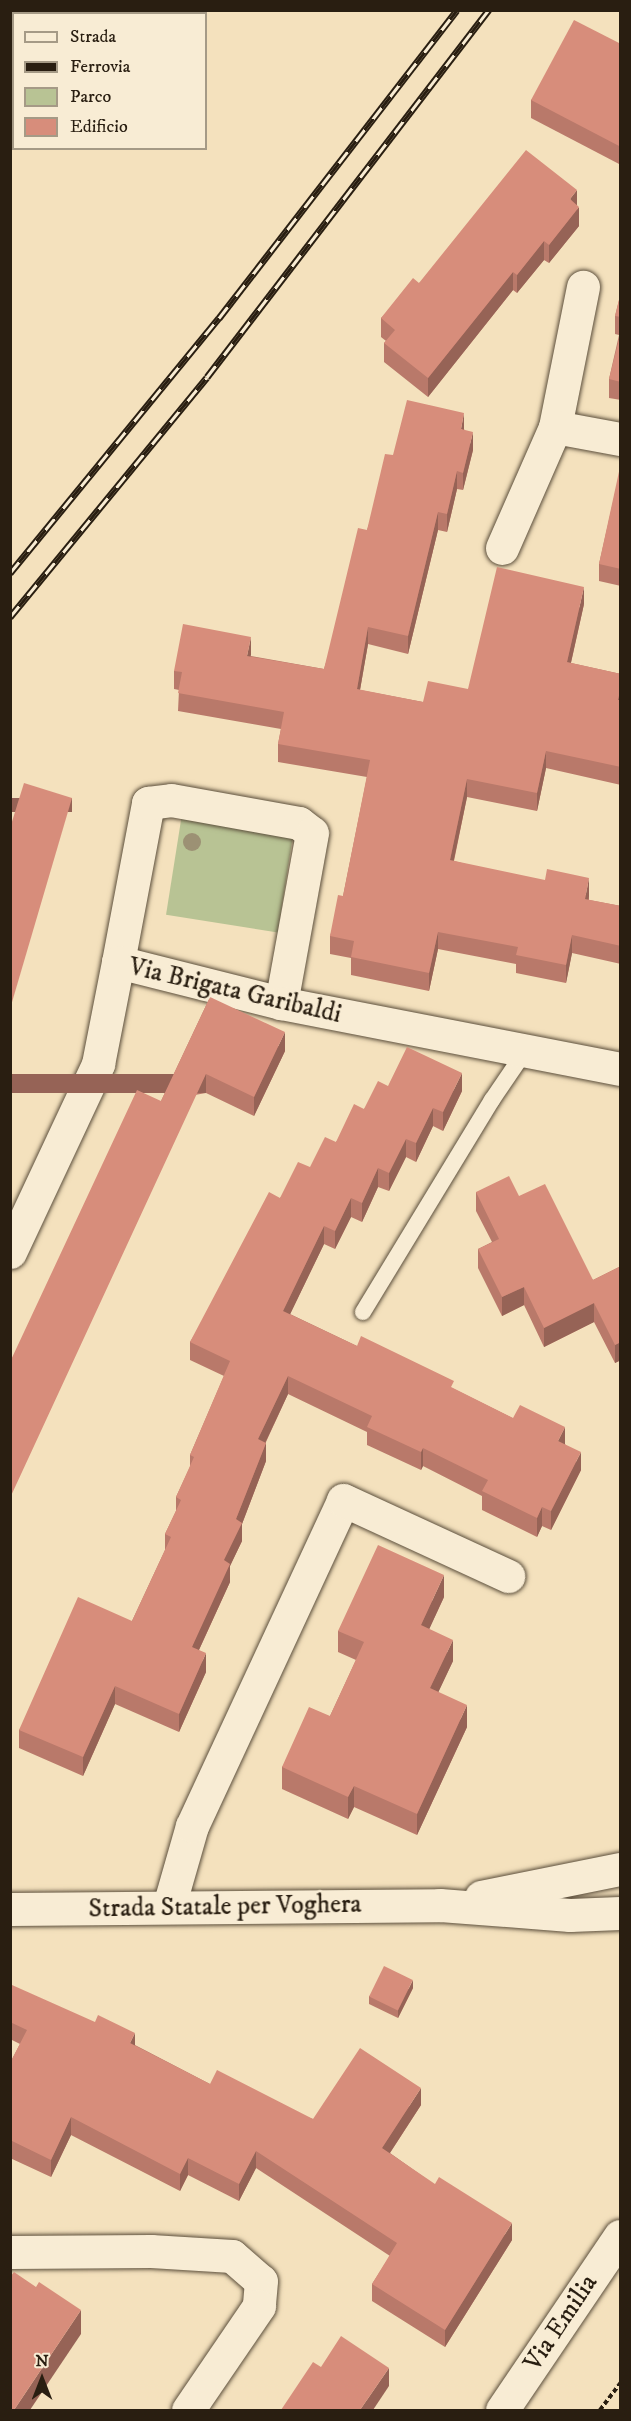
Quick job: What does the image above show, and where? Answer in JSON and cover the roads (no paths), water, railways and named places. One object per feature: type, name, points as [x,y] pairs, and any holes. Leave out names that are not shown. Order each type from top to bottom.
[{"type":"street","points":[[502,548],[555,426],[583,287]]},
{"type":"street","points":[[555,426],[621,439]]},
{"type":"street","points":[[118,962],[148,803],[171,800],[299,823],[312,833],[281,1003]]},
{"type":"street","name":"Via Brigata Garibaldi","points":[[10,1252],[98,1064],[118,962],[281,1003],[621,1069]]},
{"type":"street","points":[[169,1906],[192,1826],[343,1500],[508,1576]]},
{"type":"street","name":"Strada Statale per Voghera","points":[[440,1905],[621,1869]]},
{"type":"street","name":"Strada Statale per Voghera","points":[[10,1909],[440,1905],[570,1915],[621,1913]]},
{"type":"street","points":[[570,1915],[621,1932]]},
{"type":"street","name":"Via Emilia","points":[[502,2410],[621,2236]]},
{"type":"street","points":[[10,2252],[151,2251],[232,2256],[261,2281],[259,2306],[188,2410]]},
{"type":"lane","points":[[363,1312],[526,1050]]},
{"type":"railway","points":[[10,573],[219,318],[457,10]]},
{"type":"railway","points":[[10,617],[207,377],[489,10]]}]
